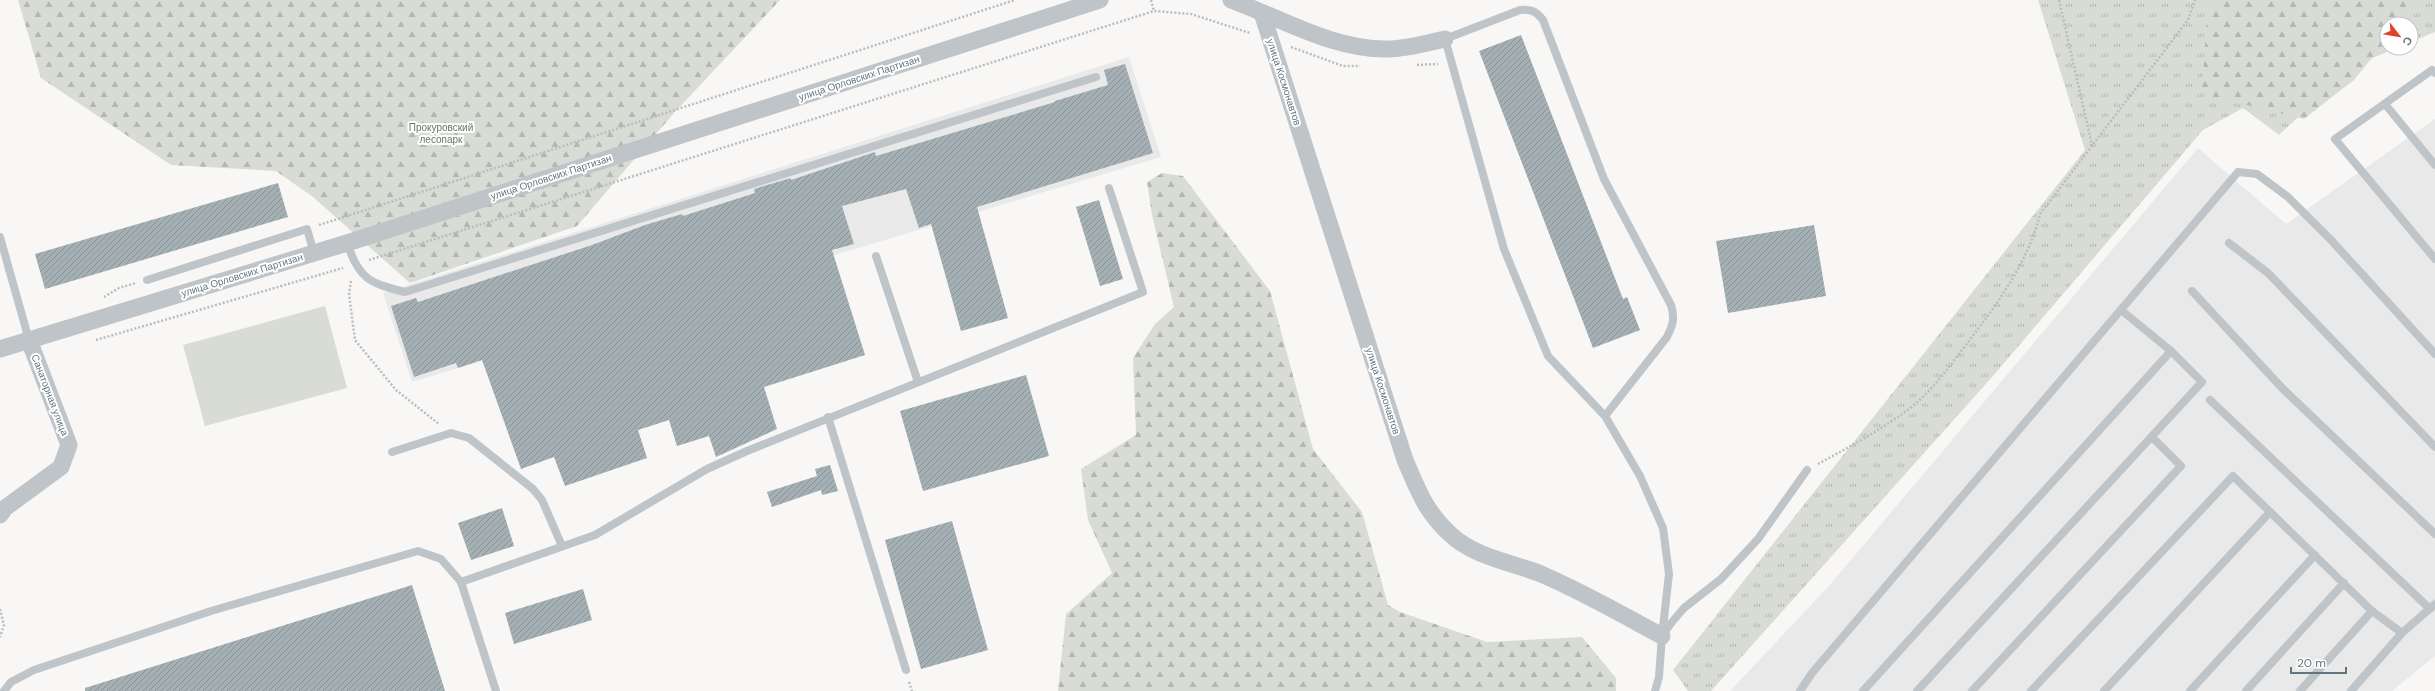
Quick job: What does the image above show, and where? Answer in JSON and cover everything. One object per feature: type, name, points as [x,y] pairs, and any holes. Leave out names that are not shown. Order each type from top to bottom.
[{"type":"street","name":"улица Орловских Партизан","points":[[0,349],[347,243],[1100,0]]},
{"type":"street","points":[[1231,0],[1319,35],[1356,46],[1388,49],[1445,39]]},
{"type":"street","name":"улица Космонавтов","points":[[1262,13],[1405,460],[1425,508],[1450,535],[1482,554],[1554,580],[1662,636]]},
{"type":"street","name":"Санаторная улица","points":[[0,515],[5,508],[61,467],[69,445],[29,340]]},
{"type":"lane","points":[[1605,416],[1667,337],[1673,324],[1674,314],[1671,305],[1604,178],[1543,20],[1537,12],[1520,10],[1445,39],[1504,249],[1548,356],[1605,416],[1640,476],[1663,528],[1669,574],[1662,636],[1660,677],[1655,691]]},
{"type":"lane","points":[[2435,73],[2432,70],[2335,139],[2435,260]]},
{"type":"lane","points":[[347,243],[354,265],[378,285],[405,292],[1096,77]]},
{"type":"lane","points":[[2385,104],[2435,165]]},
{"type":"lane","points":[[1800,691],[1817,666],[2238,172],[2257,174],[2288,197],[2331,240],[2435,354]]},
{"type":"lane","points":[[461,582],[595,535],[707,468],[828,417],[1142,292],[1109,188]]},
{"type":"lane","points":[[147,280],[307,228],[314,253]]},
{"type":"lane","points":[[0,237],[29,340]]},
{"type":"lane","points":[[2229,243],[2268,273],[2435,447]]},
{"type":"lane","points":[[876,256],[918,382]]},
{"type":"lane","points":[[2192,291],[2283,389],[2435,534]]},
{"type":"lane","points":[[1917,691],[2202,382],[2171,351],[2121,310]]},
{"type":"lane","points":[[1863,691],[2171,351]]},
{"type":"lane","points":[[2210,400],[2432,606],[2402,632],[2351,691]]},
{"type":"lane","points":[[828,417],[906,670]]},
{"type":"lane","points":[[392,452],[451,433],[469,438],[534,489],[542,500],[562,546]]},
{"type":"lane","points":[[1972,691],[2182,466],[2152,437]]},
{"type":"lane","points":[[1662,636],[1684,608],[1722,579],[1758,539],[1807,470]]},
{"type":"lane","points":[[2031,691],[2233,476],[2372,611],[2402,632]]},
{"type":"lane","points":[[2104,691],[2270,512]]},
{"type":"lane","points":[[4,691],[11,682],[34,670],[212,611],[418,551],[441,558],[461,582],[496,691]]},
{"type":"lane","points":[[2190,691],[2315,555]]},
{"type":"lane","points":[[2246,691],[2344,583]]},
{"type":"lane","points":[[2300,691],[2372,611]]},
{"type":"path","points":[[307,228],[1015,0]]},
{"type":"path","points":[[1151,0],[1154,11]]},
{"type":"path","points":[[2059,0],[2092,144]]},
{"type":"path","points":[[1807,470],[1861,440],[1910,408],[1938,381],[2000,300],[2034,238],[2040,214],[2188,20],[2196,0]]},
{"type":"path","points":[[89,342],[354,265],[1154,11],[1191,14],[1270,39],[1317,58],[1344,66],[1367,66]]},
{"type":"path","points":[[1413,65],[1452,64]]},
{"type":"path","points":[[354,265],[349,294],[355,340],[396,390],[451,433]]},
{"type":"path","points":[[0,609],[4,625],[0,637]]},
{"type":"shaded area","points":[[1129,57],[1161,157],[412,382],[383,293]]},
{"type":"shaded area","points":[[2435,119],[2435,656],[2392,691],[1730,691],[1829,586],[2198,148],[2286,224]]},
{"type":"green space","name":"Прокуровский лесопарк","points":[[18,0],[780,0],[674,113],[577,226],[410,283],[313,197],[276,171],[171,165],[41,78]]},
{"type":"green space","points":[[2038,0],[2435,0],[2435,32],[2419,39],[2419,16],[2379,16],[2379,55],[2353,66],[2279,135],[2243,108],[2203,130],[1993,376],[1711,691],[1688,691],[1673,670],[2085,150]]},
{"type":"green space","points":[[2208,0],[2419,0],[2406,16],[2379,16],[2379,49],[2354,80],[2304,119],[2202,94]]},
{"type":"green space","points":[[1162,173],[1183,176],[1270,291],[1313,449],[1362,512],[1388,605],[1400,612],[1487,642],[1582,637],[1616,678],[1616,691],[1058,691],[1066,614],[1112,573],[1088,520],[1081,469],[1136,435],[1133,358],[1155,324],[1174,307],[1152,215],[1147,182]]},
{"type":"green space","points":[[325,306],[347,388],[205,426],[183,345]]},
{"type":"building","points":[[1521,35],[1623,299],[1627,297],[1640,330],[1593,348],[1479,51]]},
{"type":"building","points":[[1125,64],[1153,153],[977,207],[1008,318],[961,331],[931,224],[919,228],[906,189],[842,206],[854,244],[832,250],[865,355],[764,387],[777,429],[716,457],[709,436],[677,446],[669,420],[638,430],[647,458],[565,486],[554,457],[521,469],[482,360],[458,368],[456,363],[414,377],[391,306],[416,298],[418,302],[592,245],[645,225],[682,214],[683,216],[755,193],[754,189],[791,178],[791,180],[875,152],[876,156],[1108,85],[1104,70]]},
{"type":"building","points":[[278,183],[288,217],[45,289],[35,254]]},
{"type":"building","points":[[1099,200],[1123,279],[1100,286],[1076,207]]},
{"type":"building","points":[[1814,225],[1826,296],[1728,313],[1716,241]]},
{"type":"building","points":[[1026,375],[1049,456],[923,491],[900,411]]},
{"type":"building","points":[[830,465],[838,491],[822,495],[821,490],[772,507],[767,492],[817,476],[815,469]]},
{"type":"building","points":[[502,508],[514,546],[471,560],[458,523]]},
{"type":"building","points":[[952,521],[988,650],[921,669],[885,540]]},
{"type":"building","points":[[412,585],[445,691],[85,691],[85,688]]},
{"type":"building","points":[[583,589],[592,620],[514,644],[505,613]]}]
